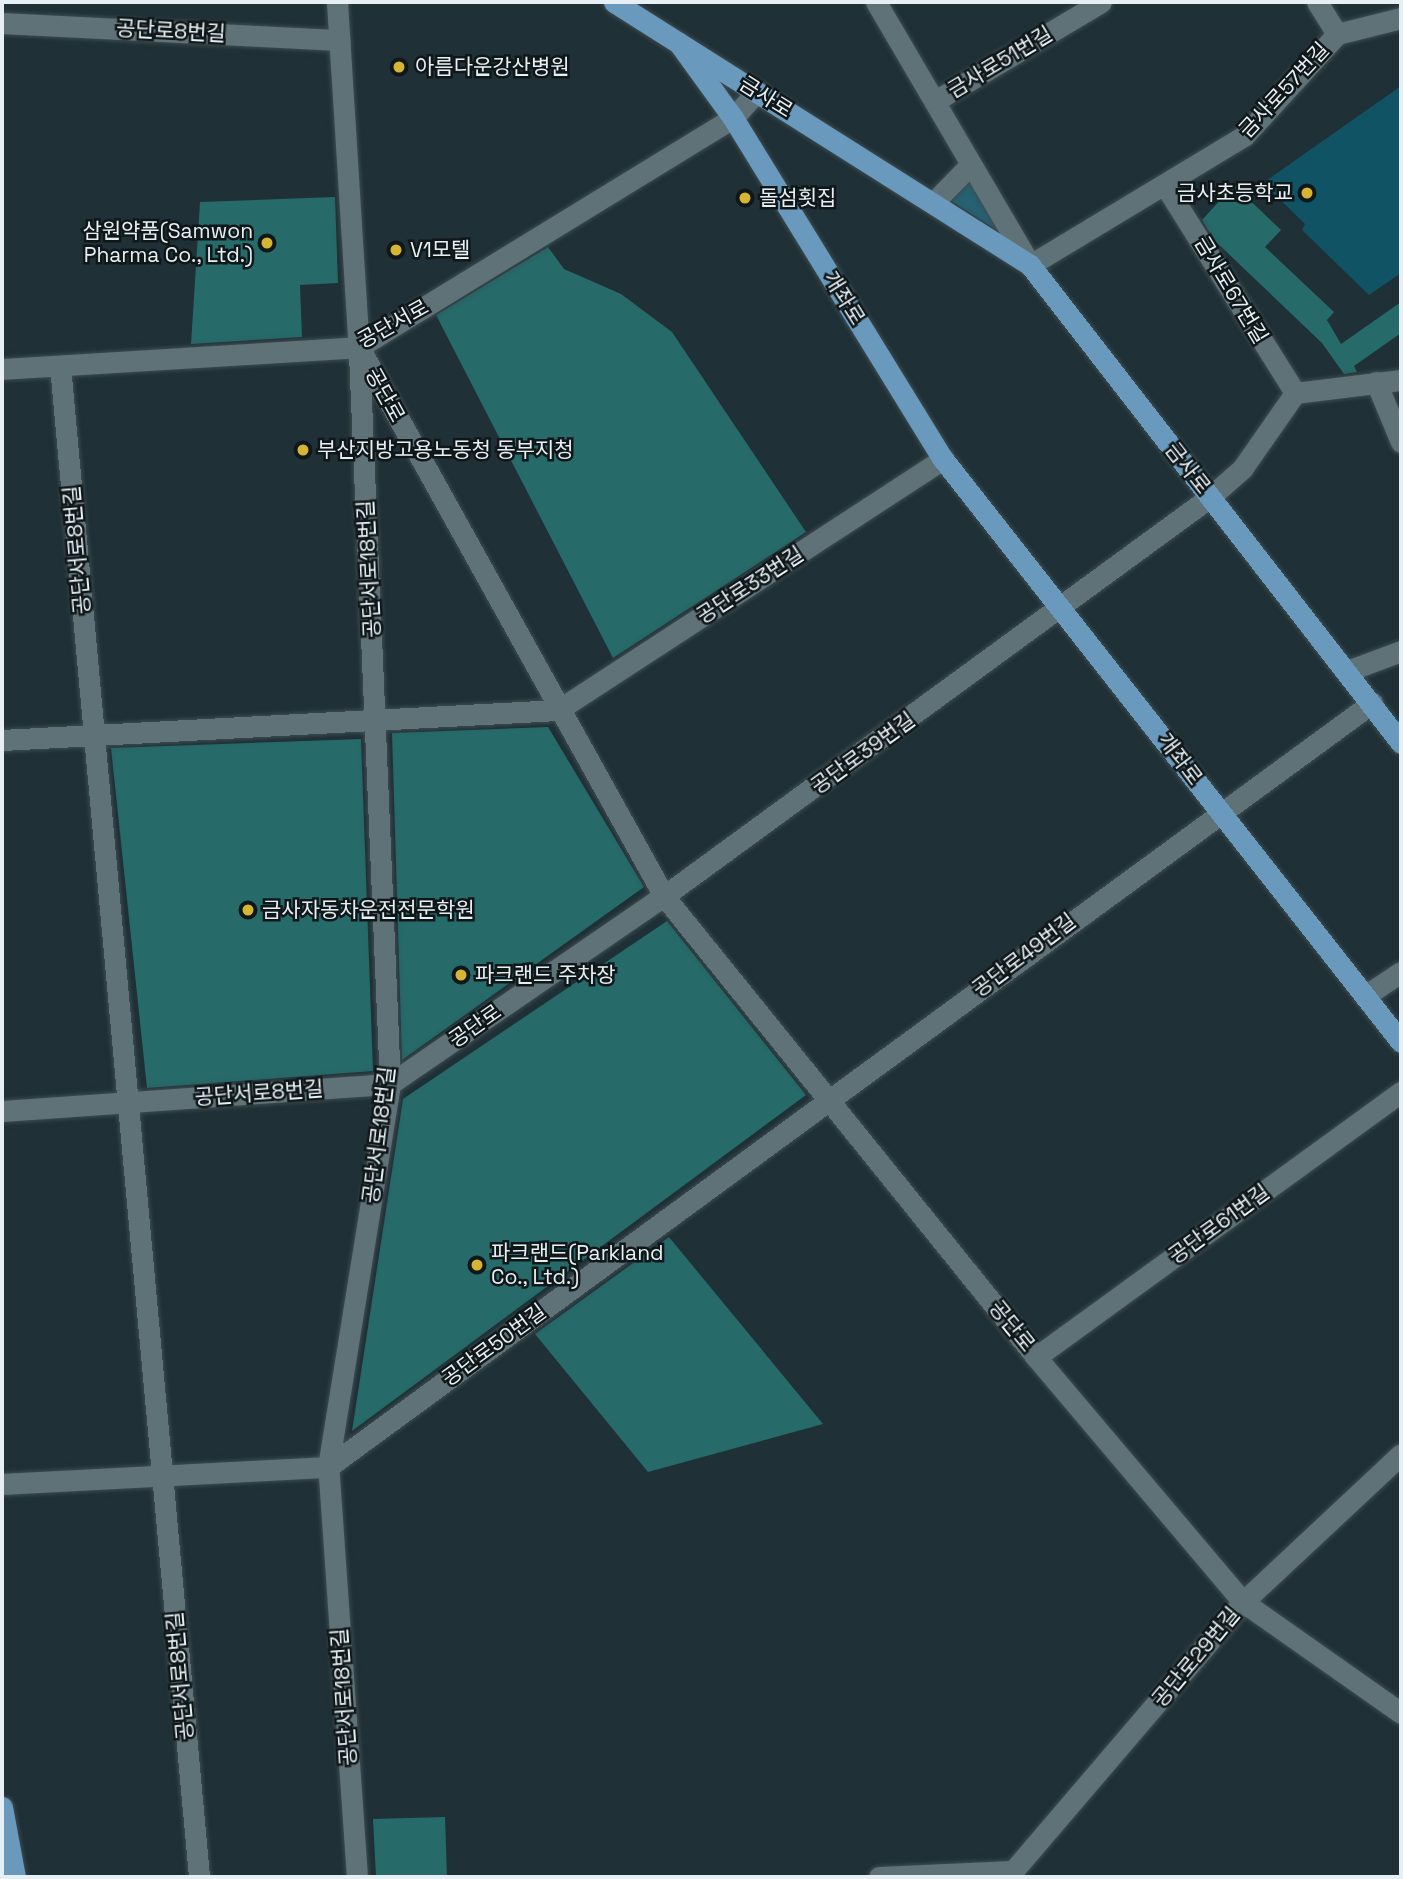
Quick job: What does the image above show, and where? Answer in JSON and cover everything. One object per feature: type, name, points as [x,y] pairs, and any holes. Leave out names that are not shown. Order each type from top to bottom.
[{"type":"main road","name":"개좌로","points":[[614,2],[678,42],[733,118],[943,459],[1401,1042]]},
{"type":"main road","name":"금사로","points":[[678,42],[1030,265],[1210,497],[1349,670],[1401,743]]},
{"type":"main road","points":[[2,1807],[15,1877]]},
{"type":"street","name":"공단로","points":[[337,2],[359,347],[558,710],[664,896],[1036,1357],[1243,1602],[1401,1713]]},
{"type":"street","name":"금사로","points":[[876,2],[1030,265]]},
{"type":"street","name":"금사로51번길","points":[[935,101],[1101,2]]},
{"type":"street","points":[[1317,2],[1337,34]]},
{"type":"street","name":"금사로57번길","points":[[1030,265],[1166,187],[1244,136],[1337,34],[1401,18]]},
{"type":"street","name":"공단로8번길","points":[[2,23],[340,40]]},
{"type":"street","name":"공단서로","points":[[2,369],[359,347],[733,118],[757,91]]},
{"type":"street","points":[[933,203],[971,164]]},
{"type":"street","name":"금사로67번길","points":[[1166,187],[1295,394]]},
{"type":"street","name":"공단서로18번길","points":[[357,1877],[328,1467],[390,1084],[359,347]]},
{"type":"street","name":"공단서로8번길","points":[[60,366],[199,1877]]},
{"type":"street","points":[[1063,609],[1210,497],[1242,469],[1295,394],[1401,380]]},
{"type":"street","points":[[1377,382],[1401,442]]},
{"type":"street","name":"공단로33번길","points":[[558,710],[943,459]]},
{"type":"street","name":"공단로39번길","points":[[664,896],[1063,609]]},
{"type":"street","points":[[1349,670],[1401,651]]},
{"type":"street","points":[[1219,810],[1372,703]]},
{"type":"street","points":[[2,740],[558,710]]},
{"type":"street","name":"공단로49번길","points":[[829,1099],[1219,810]]},
{"type":"street","name":"공단로","points":[[390,1084],[664,896]]},
{"type":"street","points":[[1365,996],[1401,972]]},
{"type":"street","name":"공단서로8번길","points":[[2,1111],[390,1084]]},
{"type":"street","name":"공단로61번길","points":[[1036,1357],[1401,1092]]},
{"type":"street","name":"공단로50번길","points":[[328,1467],[829,1099]]},
{"type":"street","name":"공단로29번길","points":[[1011,1874],[1243,1602],[1401,1454]]},
{"type":"street","points":[[2,1484],[328,1467]]},
{"type":"street","points":[[879,1877],[1011,1874]]},
{"type":"shaded area","points":[[1401,86],[1401,273],[1369,295],[1302,230],[1305,224],[1263,183]]},
{"type":"shaded area","points":[[970,180],[1006,236],[951,201]]},
{"type":"building","points":[[1234,185],[1281,230],[1265,247],[1334,312],[1327,320],[1341,344],[1401,302],[1401,333],[1354,366],[1357,372],[1344,374],[1322,343],[1215,241],[1202,220]]},
{"type":"building","name":"삼원약품(Samwon Pharma Co., Ltd.)","points":[[335,197],[338,283],[300,285],[302,337],[191,344],[200,202]]},
{"type":"building","points":[[548,247],[564,269],[621,294],[672,332],[806,532],[613,658],[436,315]]},
{"type":"building","name":"파크랜드 주차장","points":[[548,727],[644,887],[402,1060],[392,733]]},
{"type":"building","name":"금사자동차운전전문학원","points":[[361,739],[373,1071],[147,1088],[111,748]]},
{"type":"building","name":"파크랜드(Parkland Co., Ltd.)","points":[[667,921],[806,1095],[352,1431],[403,1099]]},
{"type":"building","name":"파크랜드(Parkland Co., Ltd.)","points":[[669,1237],[823,1424],[648,1472],[535,1334]]},
{"type":"building","points":[[445,1817],[447,1877],[376,1877],[373,1819]]},
{"type":"place","name":"아름다운강산병원","points":[[399,67]]},
{"type":"place","name":"금사초등학교","points":[[1307,193]]},
{"type":"place","name":"돌섬횟집","points":[[745,198]]},
{"type":"place","name":"삼원약품(Samwon Pharma Co., Ltd.)","points":[[267,243]]},
{"type":"place","name":"V1모텔","points":[[396,250]]},
{"type":"place","name":"부산지방고용노동청 동부지청","points":[[303,450]]},
{"type":"place","name":"금사자동차운전전문학원","points":[[248,910]]},
{"type":"place","name":"파크랜드 주차장","points":[[461,975]]},
{"type":"place","name":"파크랜드(Parkland Co., Ltd.)","points":[[477,1265]]}]
